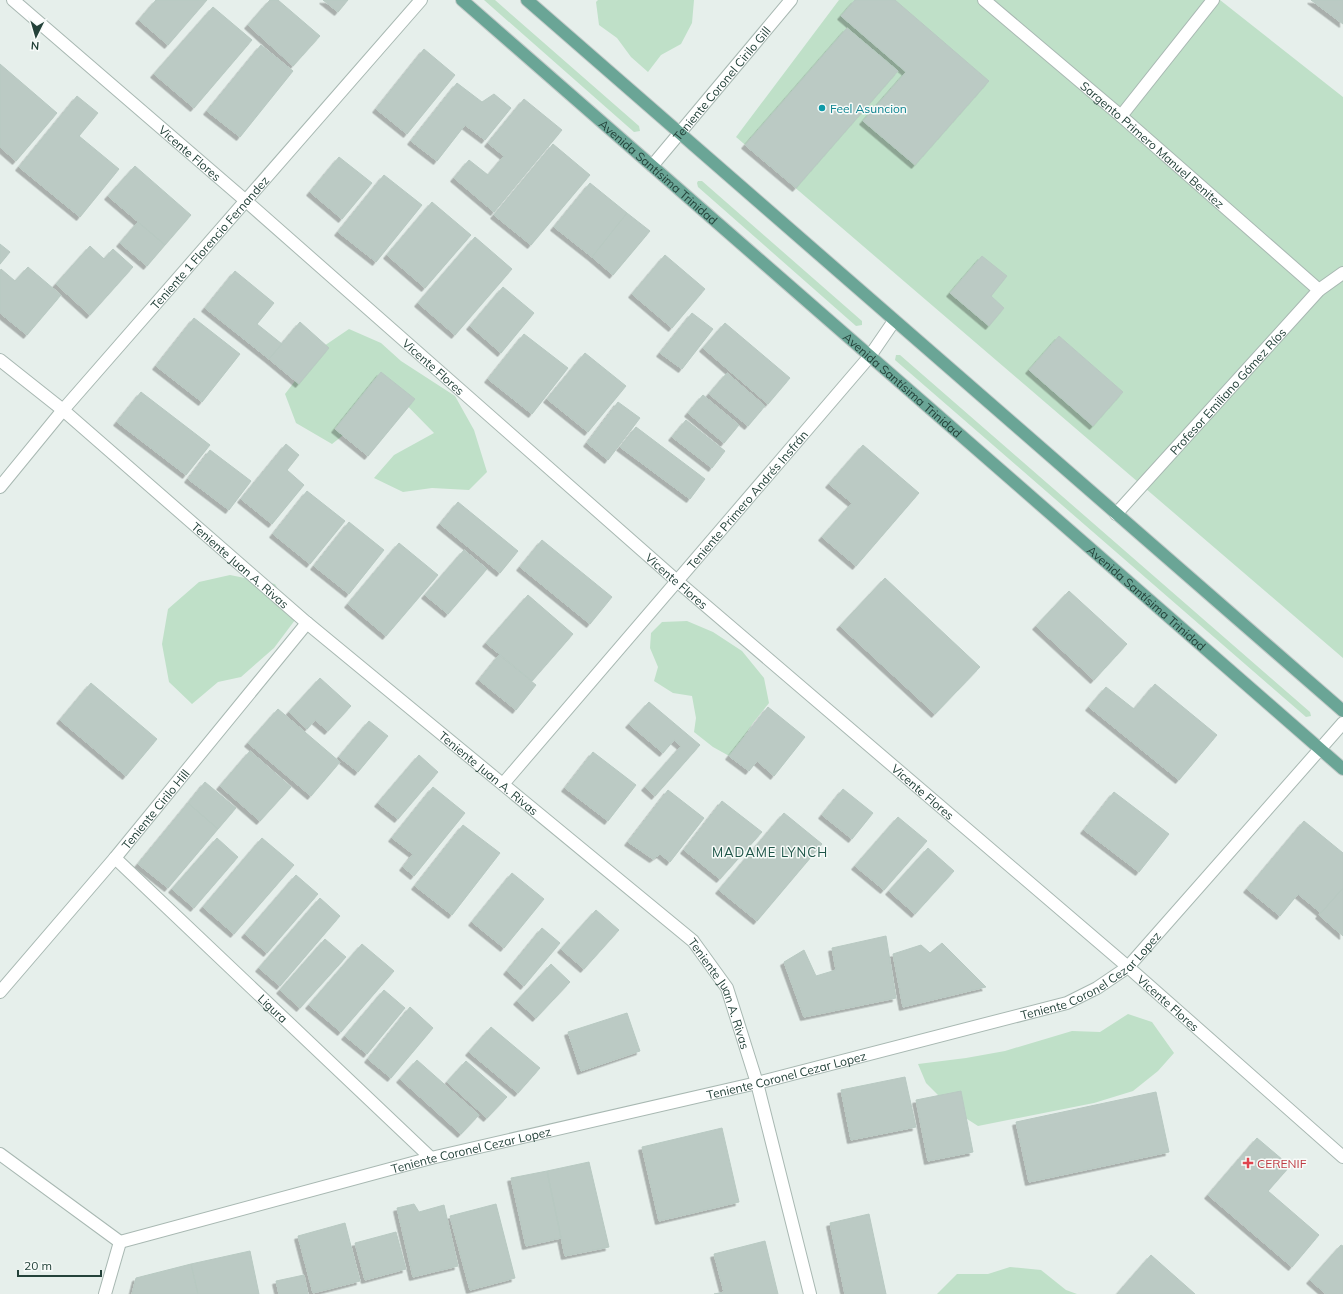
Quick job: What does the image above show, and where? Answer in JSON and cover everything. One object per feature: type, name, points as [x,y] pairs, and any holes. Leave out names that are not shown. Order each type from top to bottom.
[{"type":"main road","name":"Avenida Santísima Trinidad","points":[[462,0],[1343,769]]},
{"type":"main road","points":[[527,0],[1343,712]]},
{"type":"street","name":"Vicente Flores","points":[[13,0],[246,201],[676,581],[1128,967],[1343,1157]]},
{"type":"street","name":"Teniente 1 Florencio Fernandez","points":[[0,487],[63,410],[421,0]]},
{"type":"street","name":"Teniente Coronel Cirilo Gill","points":[[652,166],[791,0]]},
{"type":"street","name":"Sargento Primero Manuel Benitez","points":[[984,0],[1121,116],[1319,290]]},
{"type":"street","points":[[1121,116],[1213,0]]},
{"type":"street","name":"Profesor Emiliano Gómez Ríos","points":[[1116,514],[1319,290],[1343,273]]},
{"type":"street","name":"Teniente Primero Andrés Insfrán","points":[[503,784],[870,356],[894,321]]},
{"type":"street","name":"Teniente Juan A. Rivas","points":[[0,360],[63,410],[307,623],[693,941],[727,988],[757,1083],[810,1294]]},
{"type":"street","name":"Teniente Cirilo Hill","points":[[0,992],[115,858],[307,623]]},
{"type":"street","name":"Teniente Coronel Cezar Lopez","points":[[120,1242],[431,1158],[757,1083],[1067,1003],[1096,988],[1128,967],[1321,750],[1343,723]]},
{"type":"street","name":"Ligura","points":[[115,858],[431,1158]]},
{"type":"street","points":[[0,1154],[120,1242],[105,1294]]},
{"type":"green space","points":[[484,0],[495,0],[639,126],[640,131],[634,132]]},
{"type":"green space","points":[[598,0],[694,0],[692,23],[681,44],[661,55],[648,72],[631,57],[617,38],[599,25],[596,2]]},
{"type":"green space","points":[[839,0],[1220,0],[1343,97],[1343,658],[736,137]]},
{"type":"green space","points":[[698,181],[702,181],[862,321],[862,325],[856,326],[698,187]]},
{"type":"green space","points":[[349,329],[381,343],[401,361],[455,396],[474,430],[487,472],[469,490],[432,488],[403,492],[374,478],[394,455],[434,433],[381,379],[356,425],[332,444],[296,423],[285,394],[324,346]]},
{"type":"green space","points":[[896,355],[900,355],[1310,712],[1311,716],[1306,717],[895,360]]},
{"type":"green space","points":[[230,575],[275,584],[295,620],[274,648],[241,677],[218,682],[192,704],[169,682],[162,644],[168,609],[199,582]]},
{"type":"green space","points":[[687,621],[713,632],[742,651],[764,678],[769,703],[753,723],[731,757],[713,747],[694,732],[696,718],[692,696],[673,693],[654,681],[658,667],[650,648],[651,633],[662,622]]},
{"type":"green space","points":[[1128,1014],[1152,1022],[1174,1053],[1158,1071],[1133,1091],[1094,1103],[978,1126],[953,1110],[926,1083],[918,1064],[1005,1051],[1072,1031],[1100,1032]]},
{"type":"green space","points":[[1010,1267],[1041,1270],[1066,1290],[1077,1294],[937,1294],[957,1274],[988,1274]]},
{"type":"building","points":[[156,0],[207,0],[168,45],[139,20]]},
{"type":"building","points":[[270,0],[278,0],[320,36],[293,66],[248,25]]},
{"type":"building","points":[[323,0],[348,0],[338,12]]},
{"type":"building","points":[[855,0],[895,0],[989,81],[915,165],[863,121],[906,72],[841,16]]},
{"type":"building","points":[[1311,0],[1343,0],[1343,24]]},
{"type":"building","points":[[213,7],[252,40],[194,108],[154,74]]},
{"type":"building","name":"Feel Asuncion","points":[[847,28],[898,71],[796,188],[745,145]]},
{"type":"building","points":[[261,45],[293,71],[240,137],[207,111]]},
{"type":"building","points":[[424,49],[455,75],[407,134],[376,109]]},
{"type":"building","points":[[0,64],[57,113],[16,161],[0,147]]},
{"type":"building","points":[[457,83],[482,102],[494,94],[511,108],[485,140],[465,125],[437,161],[411,141]]},
{"type":"building","points":[[77,96],[98,113],[79,136],[119,169],[80,217],[19,167]]},
{"type":"building","points":[[524,99],[562,130],[494,212],[454,178],[469,160],[488,175],[504,156],[488,143]]},
{"type":"building","points":[[553,144],[590,175],[531,245],[494,215]]},
{"type":"building","points":[[339,157],[372,183],[342,219],[310,192]]},
{"type":"building","points":[[135,166],[191,215],[165,245],[108,196]]},
{"type":"building","points":[[384,175],[422,205],[376,262],[338,232]]},
{"type":"building","points":[[590,183],[627,213],[592,257],[554,227]]},
{"type":"building","points":[[432,202],[471,235],[425,288],[387,255]]},
{"type":"building","points":[[627,213],[650,231],[613,275],[592,257]]},
{"type":"building","points":[[138,222],[165,245],[147,266],[120,243]]},
{"type":"building","points":[[475,237],[512,269],[455,335],[418,303]]},
{"type":"building","points":[[0,244],[10,252],[0,264]]},
{"type":"building","points":[[90,246],[104,259],[113,249],[133,267],[90,315],[56,284]]},
{"type":"building","points":[[665,255],[705,289],[672,328],[632,294]]},
{"type":"building","points":[[982,256],[1007,276],[991,296],[1004,308],[989,326],[950,293]]},
{"type":"building","points":[[28,267],[61,295],[27,335],[0,313],[0,271],[1,269],[15,281]]},
{"type":"building","points":[[235,271],[274,303],[257,324],[282,344],[269,359],[205,308]]},
{"type":"building","points":[[503,287],[534,313],[501,353],[470,326]]},
{"type":"building","points":[[692,313],[713,329],[682,369],[660,353]]},
{"type":"building","points":[[194,318],[240,354],[202,402],[156,366]]},
{"type":"building","points":[[300,322],[329,348],[299,384],[269,359]]},
{"type":"building","points":[[725,323],[790,378],[768,404],[703,348]]},
{"type":"building","points":[[524,334],[568,368],[532,414],[488,379]]},
{"type":"building","points":[[1059,336],[1123,392],[1093,426],[1029,370]]},
{"type":"building","points":[[585,353],[626,386],[588,432],[547,399]]},
{"type":"building","points":[[381,372],[415,399],[368,456],[335,429]]},
{"type":"building","points":[[727,373],[765,406],[748,426],[709,394]]},
{"type":"building","points":[[141,392],[210,445],[186,475],[117,422]]},
{"type":"building","points":[[703,395],[739,425],[724,443],[688,413]]},
{"type":"building","points":[[618,402],[640,418],[608,460],[587,443]]},
{"type":"building","points":[[686,420],[725,451],[712,468],[672,437]]},
{"type":"building","points":[[636,427],[705,479],[690,499],[620,447]]},
{"type":"building","points":[[286,444],[299,455],[287,470],[304,485],[272,524],[241,499]]},
{"type":"building","points":[[863,445],[919,493],[856,566],[822,537],[852,503],[829,484]]},
{"type":"building","points":[[210,450],[251,481],[229,510],[188,479]]},
{"type":"building","points":[[307,491],[345,521],[310,564],[273,534]]},
{"type":"building","points":[[458,502],[518,551],[500,573],[440,524]]},
{"type":"building","points":[[349,522],[384,550],[349,594],[314,566]]},
{"type":"building","points":[[542,540],[612,597],[590,624],[520,567]]},
{"type":"building","points":[[399,543],[438,575],[386,636],[348,604]]},
{"type":"building","points":[[464,550],[487,569],[448,614],[425,595]]},
{"type":"building","points":[[885,578],[980,667],[935,714],[840,626]]},
{"type":"building","points":[[1069,591],[1127,644],[1094,680],[1036,626]]},
{"type":"building","points":[[528,595],[573,634],[532,681],[486,643]]},
{"type":"building","points":[[499,655],[536,685],[516,710],[479,680]]},
{"type":"building","points":[[320,678],[351,706],[328,731],[315,720],[307,729],[289,712]]},
{"type":"building","points":[[91,683],[157,739],[126,776],[60,720]]},
{"type":"building","points":[[1155,684],[1217,735],[1179,780],[1089,707],[1106,687],[1134,709]]},
{"type":"building","points":[[649,702],[700,745],[655,796],[645,787],[681,746],[674,740],[663,753],[629,724]]},
{"type":"building","points":[[768,707],[805,737],[774,776],[757,761],[749,771],[729,756]]},
{"type":"building","points":[[278,709],[340,762],[311,796],[248,743]]},
{"type":"building","points":[[369,721],[388,736],[358,772],[339,757]]},
{"type":"building","points":[[250,751],[291,787],[260,821],[220,786]]},
{"type":"building","points":[[593,752],[636,785],[608,821],[565,788]]},
{"type":"building","points":[[419,755],[438,772],[398,819],[378,803]]},
{"type":"building","points":[[205,782],[236,808],[218,829],[188,803]]},
{"type":"building","points":[[433,787],[465,813],[414,876],[403,867],[413,854],[392,838]]},
{"type":"building","points":[[843,789],[873,813],[852,839],[822,815]]},
{"type":"building","points":[[668,790],[704,818],[670,862],[660,854],[653,859],[628,842]]},
{"type":"building","points":[[1114,792],[1169,834],[1139,872],[1084,830]]},
{"type":"building","points":[[722,801],[762,832],[720,879],[684,850]]},
{"type":"building","points":[[188,803],[218,829],[168,888],[138,864]]},
{"type":"building","points":[[784,813],[822,844],[757,921],[719,890]]},
{"type":"building","points":[[898,817],[927,841],[884,890],[855,866]]},
{"type":"building","points":[[1304,821],[1343,853],[1343,888],[1321,913],[1298,894],[1280,916],[1247,889]]},
{"type":"building","points":[[463,825],[500,853],[452,915],[415,886]]},
{"type":"building","points":[[217,838],[238,857],[194,908],[172,889]]},
{"type":"building","points":[[262,838],[294,865],[234,934],[203,907]]},
{"type":"building","points":[[928,848],[954,871],[915,914],[889,891]]},
{"type":"building","points":[[512,873],[544,899],[504,948],[472,922]]},
{"type":"building","points":[[296,875],[318,894],[267,953],[245,934]]},
{"type":"building","points":[[1343,888],[1343,936],[1319,915]]},
{"type":"building","points":[[320,898],[340,916],[280,986],[259,968]]},
{"type":"building","points":[[596,910],[619,930],[584,969],[561,949]]},
{"type":"building","points":[[542,928],[560,943],[524,986],[507,971]]},
{"type":"building","points":[[886,936],[896,998],[804,1017],[784,962],[804,950],[816,976],[836,970],[832,948]]},
{"type":"building","points":[[325,939],[346,957],[300,1008],[280,990]]},
{"type":"building","points":[[942,943],[986,987],[903,1007],[893,954],[921,945],[930,953]]},
{"type":"building","points":[[362,944],[394,971],[341,1032],[309,1005]]},
{"type":"building","points":[[551,964],[570,982],[536,1018],[517,1001]]},
{"type":"building","points":[[384,990],[405,1008],[367,1054],[345,1036]]},
{"type":"building","points":[[410,1007],[433,1028],[391,1078],[368,1059]]},
{"type":"building","points":[[627,1013],[640,1051],[581,1071],[568,1032]]},
{"type":"building","points":[[491,1027],[540,1068],[518,1093],[469,1052]]},
{"type":"building","points":[[417,1060],[479,1115],[461,1134],[400,1079]]},
{"type":"building","points":[[466,1061],[507,1097],[487,1118],[447,1082]]},
{"type":"building","points":[[905,1077],[916,1127],[851,1140],[841,1090]]},
{"type":"building","points":[[961,1091],[973,1152],[928,1161],[916,1100]]},
{"type":"building","points":[[1156,1092],[1169,1152],[1029,1182],[1016,1122]]},
{"type":"building","points":[[722,1128],[739,1202],[659,1221],[642,1147]]},
{"type":"building","points":[[1257,1138],[1290,1166],[1268,1191],[1319,1235],[1292,1267],[1208,1195]]},
{"type":"building","points":[[589,1162],[609,1247],[565,1256],[547,1171]]},
{"type":"building","points":[[547,1171],[561,1238],[526,1246],[511,1178]]},
{"type":"building","points":[[414,1204],[419,1212],[444,1205],[458,1266],[413,1277],[397,1208]]},
{"type":"building","points":[[496,1204],[515,1278],[470,1290],[450,1216]]},
{"type":"building","points":[[869,1214],[886,1294],[845,1294],[830,1223]]},
{"type":"building","points":[[345,1223],[360,1281],[313,1293],[298,1236]]},
{"type":"building","points":[[396,1232],[406,1269],[365,1280],[355,1243]]},
{"type":"building","points":[[765,1241],[778,1294],[714,1294],[724,1292],[714,1254]]},
{"type":"building","points":[[1341,1245],[1343,1246],[1343,1294],[1326,1294],[1310,1280]]},
{"type":"building","points":[[250,1251],[259,1294],[198,1294],[191,1264]]},
{"type":"building","points":[[1151,1255],[1195,1294],[1117,1294]]},
{"type":"building","points":[[191,1264],[198,1294],[132,1294],[136,1278]]},
{"type":"building","points":[[304,1275],[308,1294],[279,1294],[276,1281]]},
{"type":"place","name":"Feel Asuncion","points":[[822,108]]},
{"type":"place","name":"CERENIF","points":[[1248,1163]]},
{"type":"district","name":"MADAME LYNCH","points":[[770,852]]}]
